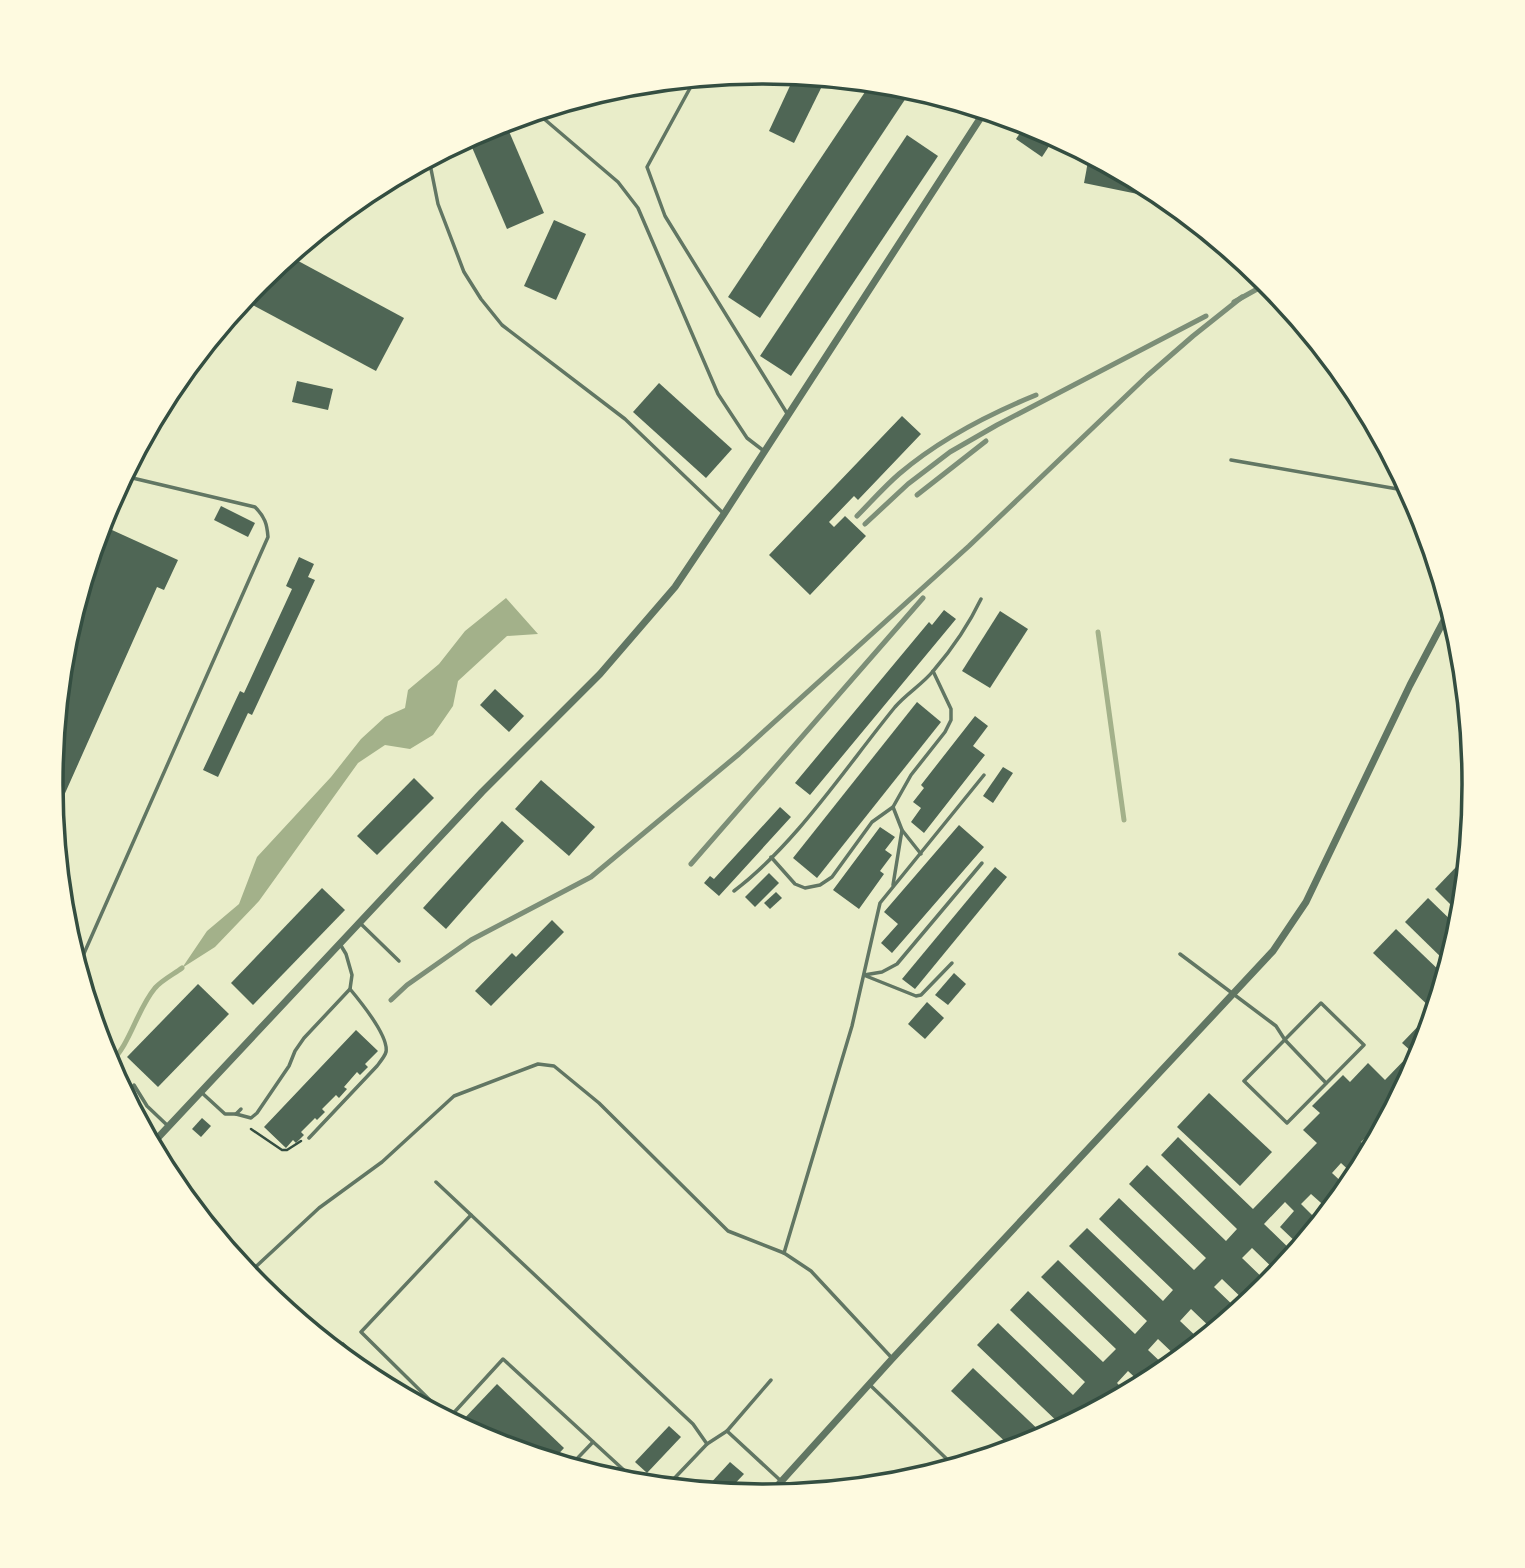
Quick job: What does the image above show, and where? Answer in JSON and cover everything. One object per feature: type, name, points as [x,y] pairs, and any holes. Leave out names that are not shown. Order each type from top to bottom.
[{"type":"street","points":[[159,1137],[482,792],[600,674],[675,587],[980,120]]},
{"type":"street","points":[[781,1481],[1273,951],[1306,902],[1443,623]]},
{"type":"lane","points":[[690,88],[647,167],[665,216],[788,415]]},
{"type":"lane","points":[[545,120],[629,194],[638,208],[718,394],[747,438],[764,451]]},
{"type":"lane","points":[[431,169],[438,204],[464,272],[502,325],[625,419],[724,514]]},
{"type":"lane","points":[[1231,460],[1396,489]]},
{"type":"lane","points":[[84,953],[268,537],[268,525],[255,507],[133,479]]},
{"type":"lane","points":[[734,891],[771,858],[898,703],[933,671],[973,616],[981,599]]},
{"type":"lane","points":[[771,858],[794,884],[805,888],[820,886],[832,877],[872,822],[892,807],[911,775],[945,732],[951,720],[951,709],[933,671]]},
{"type":"lane","points":[[784,1253],[852,1026],[880,903],[984,775]]},
{"type":"lane","points":[[892,807],[902,830],[921,854]]},
{"type":"lane","points":[[892,887],[902,830]]},
{"type":"lane","points":[[864,975],[882,972],[897,964],[982,863]]},
{"type":"lane","points":[[360,922],[398,961]]},
{"type":"lane","points":[[201,1091],[225,1114],[251,1118],[257,1113],[289,1066],[304,1038],[351,989],[352,975],[340,944]]},
{"type":"lane","points":[[1180,954],[1276,1026],[1285,1040],[1326,1083]]},
{"type":"lane","points":[[864,975],[916,996],[921,995],[952,963]]},
{"type":"lane","points":[[307,1137],[377,1066],[386,1052],[386,1045],[373,1019],[351,989]]},
{"type":"lane","points":[[1321,1003],[1364,1045],[1326,1083],[1287,1123],[1244,1081],[1321,1003]]},
{"type":"lane","points":[[256,1266],[319,1208],[382,1162],[454,1096],[538,1064],[554,1066],[598,1103],[728,1231],[784,1253],[811,1271],[892,1359]]},
{"type":"lane","points":[[134,1084],[147,1106],[168,1126]]},
{"type":"lane","points":[[236,1114],[241,1109]]},
{"type":"lane","points":[[436,1182],[692,1424],[707,1444]]},
{"type":"lane","points":[[426,1397],[361,1332],[471,1215]]},
{"type":"lane","points":[[455,1412],[503,1359],[624,1470]]},
{"type":"lane","points":[[674,1478],[707,1444],[727,1431],[771,1380]]},
{"type":"lane","points":[[869,1384],[947,1459]]},
{"type":"lane","points":[[727,1431],[781,1481]]},
{"type":"lane","points":[[577,1459],[593,1442]]},
{"type":"path","points":[[251,1129],[282,1150],[297,1145],[307,1137]]},
{"type":"shaded area","points":[[506,598],[538,634],[507,636],[458,681],[453,706],[433,735],[410,749],[385,745],[358,763],[259,901],[215,947],[182,968],[207,931],[239,904],[257,857],[331,777],[361,739],[385,717],[405,708],[408,690],[439,664],[465,631]]},
{"type":"building","points":[[790,85],[821,87],[794,143],[769,131]]},
{"type":"building","points":[[865,92],[905,99],[760,318],[728,297]]},
{"type":"building","points":[[510,133],[544,213],[507,229],[472,148]]},
{"type":"building","points":[[1019,134],[1049,147],[1042,157],[1016,139]]},
{"type":"building","points":[[907,135],[938,156],[791,376],[760,356]]},
{"type":"building","points":[[1087,165],[1138,194],[1084,183]]},
{"type":"building","points":[[554,220],[586,234],[556,300],[524,286]]},
{"type":"building","points":[[298,261],[404,318],[376,371],[253,305]]},
{"type":"building","points":[[297,381],[333,389],[328,410],[292,402]]},
{"type":"building","points":[[659,383],[732,449],[706,478],[633,412]]},
{"type":"building","points":[[902,416],[921,434],[858,500],[854,496],[829,522],[834,527],[845,516],[866,536],[810,595],[769,555]]},
{"type":"building","points":[[221,506],[255,523],[248,537],[214,520]]},
{"type":"building","points":[[111,530],[178,560],[164,590],[157,587],[63,797],[64,738],[76,648],[87,603]]},
{"type":"building","points":[[299,557],[314,564],[308,577],[315,580],[252,715],[248,713],[218,777],[203,770],[240,691],[244,693],[292,589],[286,586]]},
{"type":"building","points":[[944,610],[956,619],[810,795],[795,783],[929,622],[932,625]]},
{"type":"building","points":[[1000,611],[1028,629],[990,688],[962,671]]},
{"type":"building","points":[[495,689],[524,716],[509,732],[480,705]]},
{"type":"building","points":[[917,702],[941,722],[817,878],[793,858]]},
{"type":"building","points":[[975,716],[988,726],[973,746],[985,755],[924,833],[911,822],[921,808],[913,802],[924,788],[921,785]]},
{"type":"building","points":[[1003,767],[1013,773],[993,803],[983,796]]},
{"type":"building","points":[[414,778],[434,798],[377,855],[357,836]]},
{"type":"building","points":[[541,780],[595,827],[569,856],[515,809]]},
{"type":"building","points":[[780,807],[791,817],[719,896],[704,883],[710,876],[714,879]]},
{"type":"building","points":[[502,821],[524,841],[446,929],[423,908]]},
{"type":"building","points":[[959,825],[984,847],[892,953],[881,943],[898,924],[884,912]]},
{"type":"building","points":[[880,827],[895,837],[885,850],[892,855],[880,871],[884,874],[859,909],[833,890]]},
{"type":"building","points":[[1457,866],[1451,905],[1435,889]]},
{"type":"building","points":[[995,867],[1007,877],[915,989],[902,979]]},
{"type":"building","points":[[769,873],[779,883],[755,907],[745,897]]},
{"type":"building","points":[[322,888],[345,910],[253,1005],[231,983]]},
{"type":"building","points":[[776,892],[782,898],[770,909],[764,903]]},
{"type":"building","points":[[1428,898],[1449,919],[1440,956],[1405,922]]},
{"type":"building","points":[[552,920],[564,932],[491,1006],[475,991],[512,953],[516,957]]},
{"type":"building","points":[[1396,929],[1437,968],[1427,1004],[1373,953]]},
{"type":"building","points":[[954,973],[966,984],[948,1005],[935,995]]},
{"type":"building","points":[[198,984],[229,1014],[158,1087],[127,1057]]},
{"type":"building","points":[[927,1002],[944,1018],[925,1039],[908,1024]]},
{"type":"building","points":[[1419,1025],[1410,1050],[1402,1043]]},
{"type":"building","points":[[356,1030],[378,1051],[365,1064],[368,1067],[360,1075],[357,1072],[344,1087],[347,1089],[339,1098],[336,1095],[322,1109],[325,1112],[301,1132],[304,1135],[296,1143],[293,1140],[286,1148],[264,1127]]},
{"type":"building","points":[[1406,1058],[1368,1134],[1347,1168],[1341,1163],[1332,1173],[1339,1180],[1322,1204],[1311,1194],[1301,1204],[1312,1215],[1293,1239],[1280,1227],[1294,1211],[1285,1202],[1264,1224],[1287,1246],[1270,1265],[1252,1248],[1242,1258],[1260,1276],[1239,1296],[1222,1279],[1214,1287],[1231,1303],[1207,1324],[1191,1309],[1180,1321],[1194,1334],[1171,1351],[1158,1339],[1148,1350],[1159,1360],[1151,1366],[1134,1377],[1128,1371],[1117,1383],[1119,1385],[1055,1419],[977,1345],[998,1323],[1073,1395],[1085,1382],[1010,1310],[1028,1291],[1103,1362],[1116,1349],[1041,1277],[1058,1260],[1135,1334],[1147,1321],[1069,1246],[1087,1228],[1163,1301],[1173,1290],[1099,1219],[1119,1198],[1194,1270],[1206,1258],[1129,1184],[1147,1165],[1226,1241],[1237,1229],[1161,1155],[1178,1137],[1253,1209],[1317,1143],[1303,1130],[1320,1113],[1312,1106],[1343,1075],[1350,1082],[1368,1063],[1385,1080]]},
{"type":"building","points":[[1209,1093],[1272,1152],[1240,1186],[1177,1127]]},
{"type":"building","points":[[202,1118],[211,1126],[201,1137],[192,1129]]},
{"type":"building","points":[[973,1368],[1036,1427],[1003,1440],[951,1391]]},
{"type":"building","points":[[497,1384],[564,1448],[559,1453],[466,1417]]},
{"type":"building","points":[[669,1426],[681,1437],[647,1473],[635,1462]]},
{"type":"building","points":[[730,1462],[744,1474],[736,1483],[712,1482]]},
{"type":"waterway","points":[[1098,632],[1124,820]]},
{"type":"waterway","points":[[118,1055],[148,997],[155,988],[182,968]]},
{"type":"railway","points":[[1234,302],[1257,289]]},
{"type":"railway","points":[[391,1000],[407,985],[471,940],[591,877],[739,754],[969,546],[1147,376],[1242,297]]},
{"type":"railway","points":[[865,524],[908,484],[950,452],[1206,316]]},
{"type":"railway","points":[[857,516],[893,479],[947,439],[1036,395]]},
{"type":"railway","points":[[917,495],[986,441]]},
{"type":"railway","points":[[691,864],[923,598]]}]
